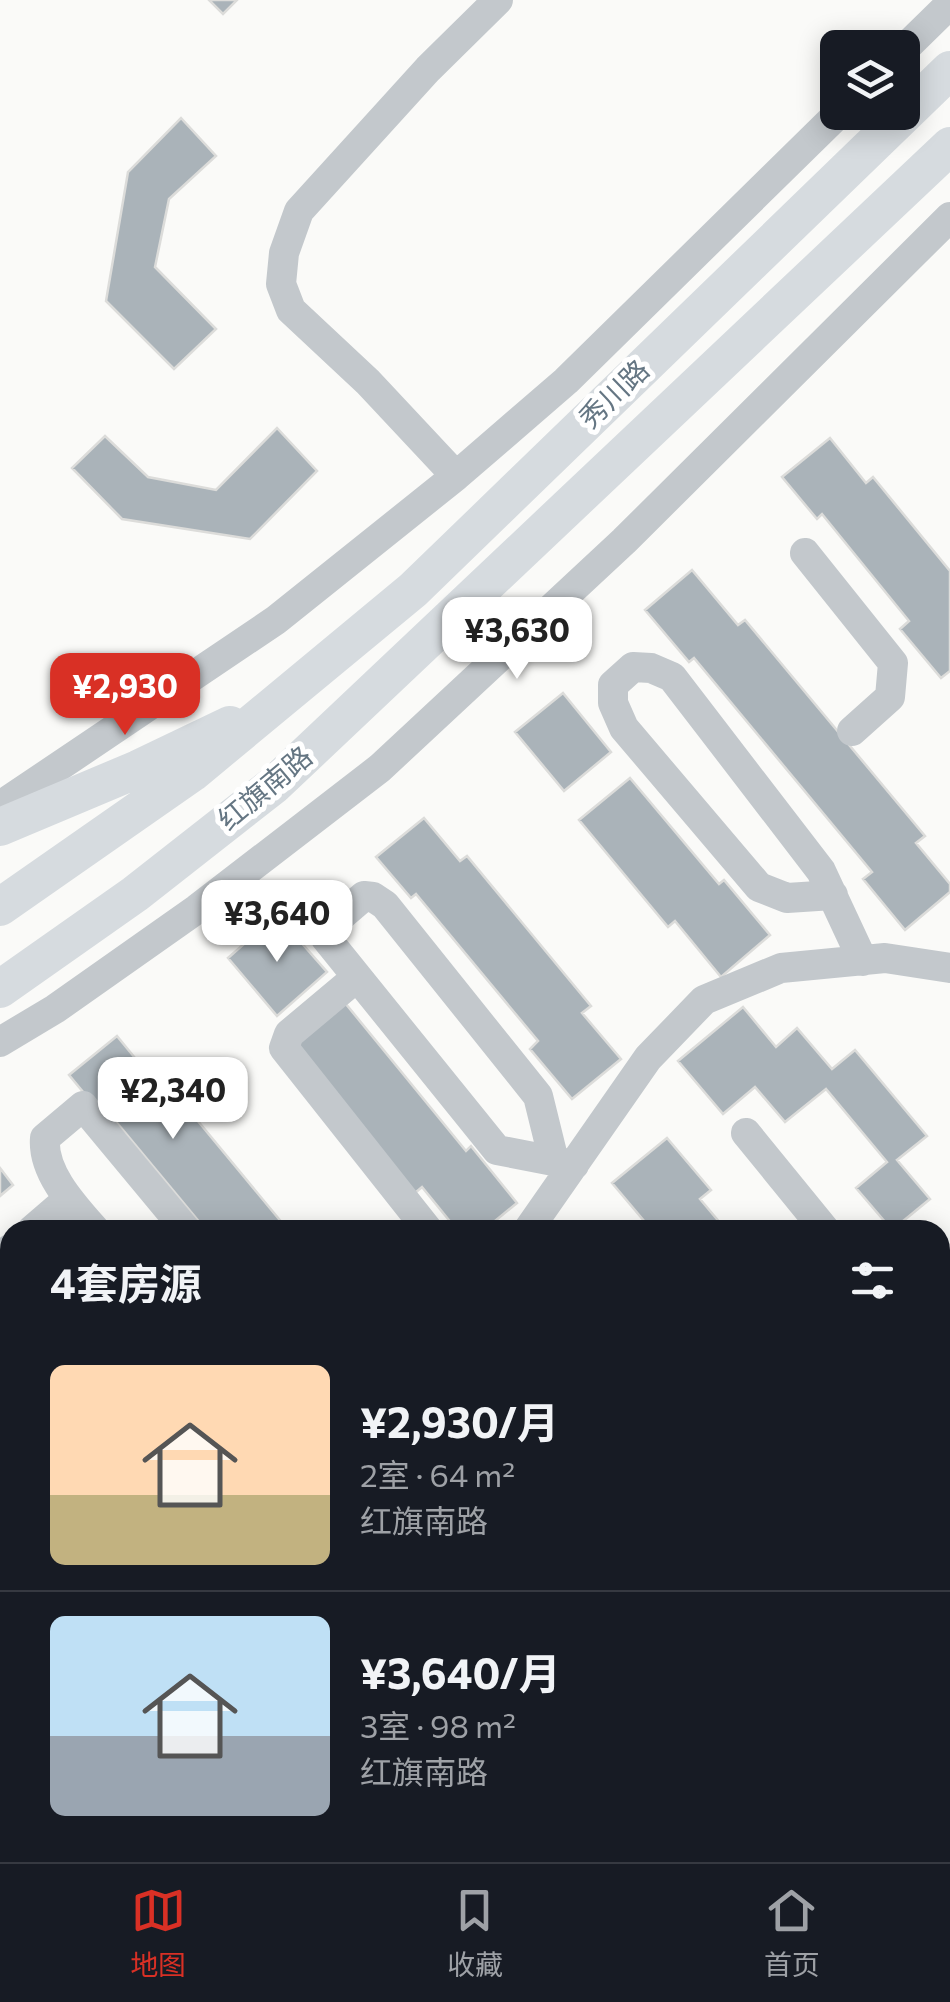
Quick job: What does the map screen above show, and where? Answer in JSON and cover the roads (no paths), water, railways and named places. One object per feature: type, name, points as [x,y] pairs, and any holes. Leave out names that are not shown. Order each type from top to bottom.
[{"type":"main road","name":"秀川路","points":[[269,708],[413,590],[950,70]]},
{"type":"main road","name":"秀川路","points":[[380,687],[950,146]]},
{"type":"main road","name":"红旗南路","points":[[0,989],[134,894],[274,785],[380,687]]},
{"type":"main road","points":[[0,827],[269,708]]},
{"type":"main road","name":"红旗南路","points":[[0,907],[192,773],[269,708]]},
{"type":"street","points":[[456,476],[368,382],[291,310],[281,284],[282,268],[298,211],[428,69],[498,0]]},
{"type":"street","points":[[920,33],[950,4]]},
{"type":"street","points":[[0,812],[9,800],[276,620],[456,476],[566,381],[822,130]]},
{"type":"street","points":[[0,1042],[55,1009],[197,909],[380,768],[624,541],[950,217]]},
{"type":"street","points":[[805,553],[893,664],[890,697],[852,731]]},
{"type":"street","points":[[832,895],[788,898],[759,887],[624,728],[613,703],[612,685],[633,667],[651,668],[672,677],[821,870],[863,961]]},
{"type":"street","points":[[364,896],[385,905],[538,1096],[564,1163],[498,1150],[325,937],[329,926],[364,896]]},
{"type":"street","points":[[533,1220],[564,1163],[648,1058],[704,1000],[781,968],[885,958],[950,968]]},
{"type":"street","points":[[357,977],[289,1034],[284,1048],[420,1220]]},
{"type":"street","points":[[86,1220],[68,1199],[44,1153],[45,1138],[82,1106],[178,1220]]},
{"type":"street","points":[[746,1133],[817,1220]]},
{"type":"street","points":[[44,1220],[68,1199]]}]
